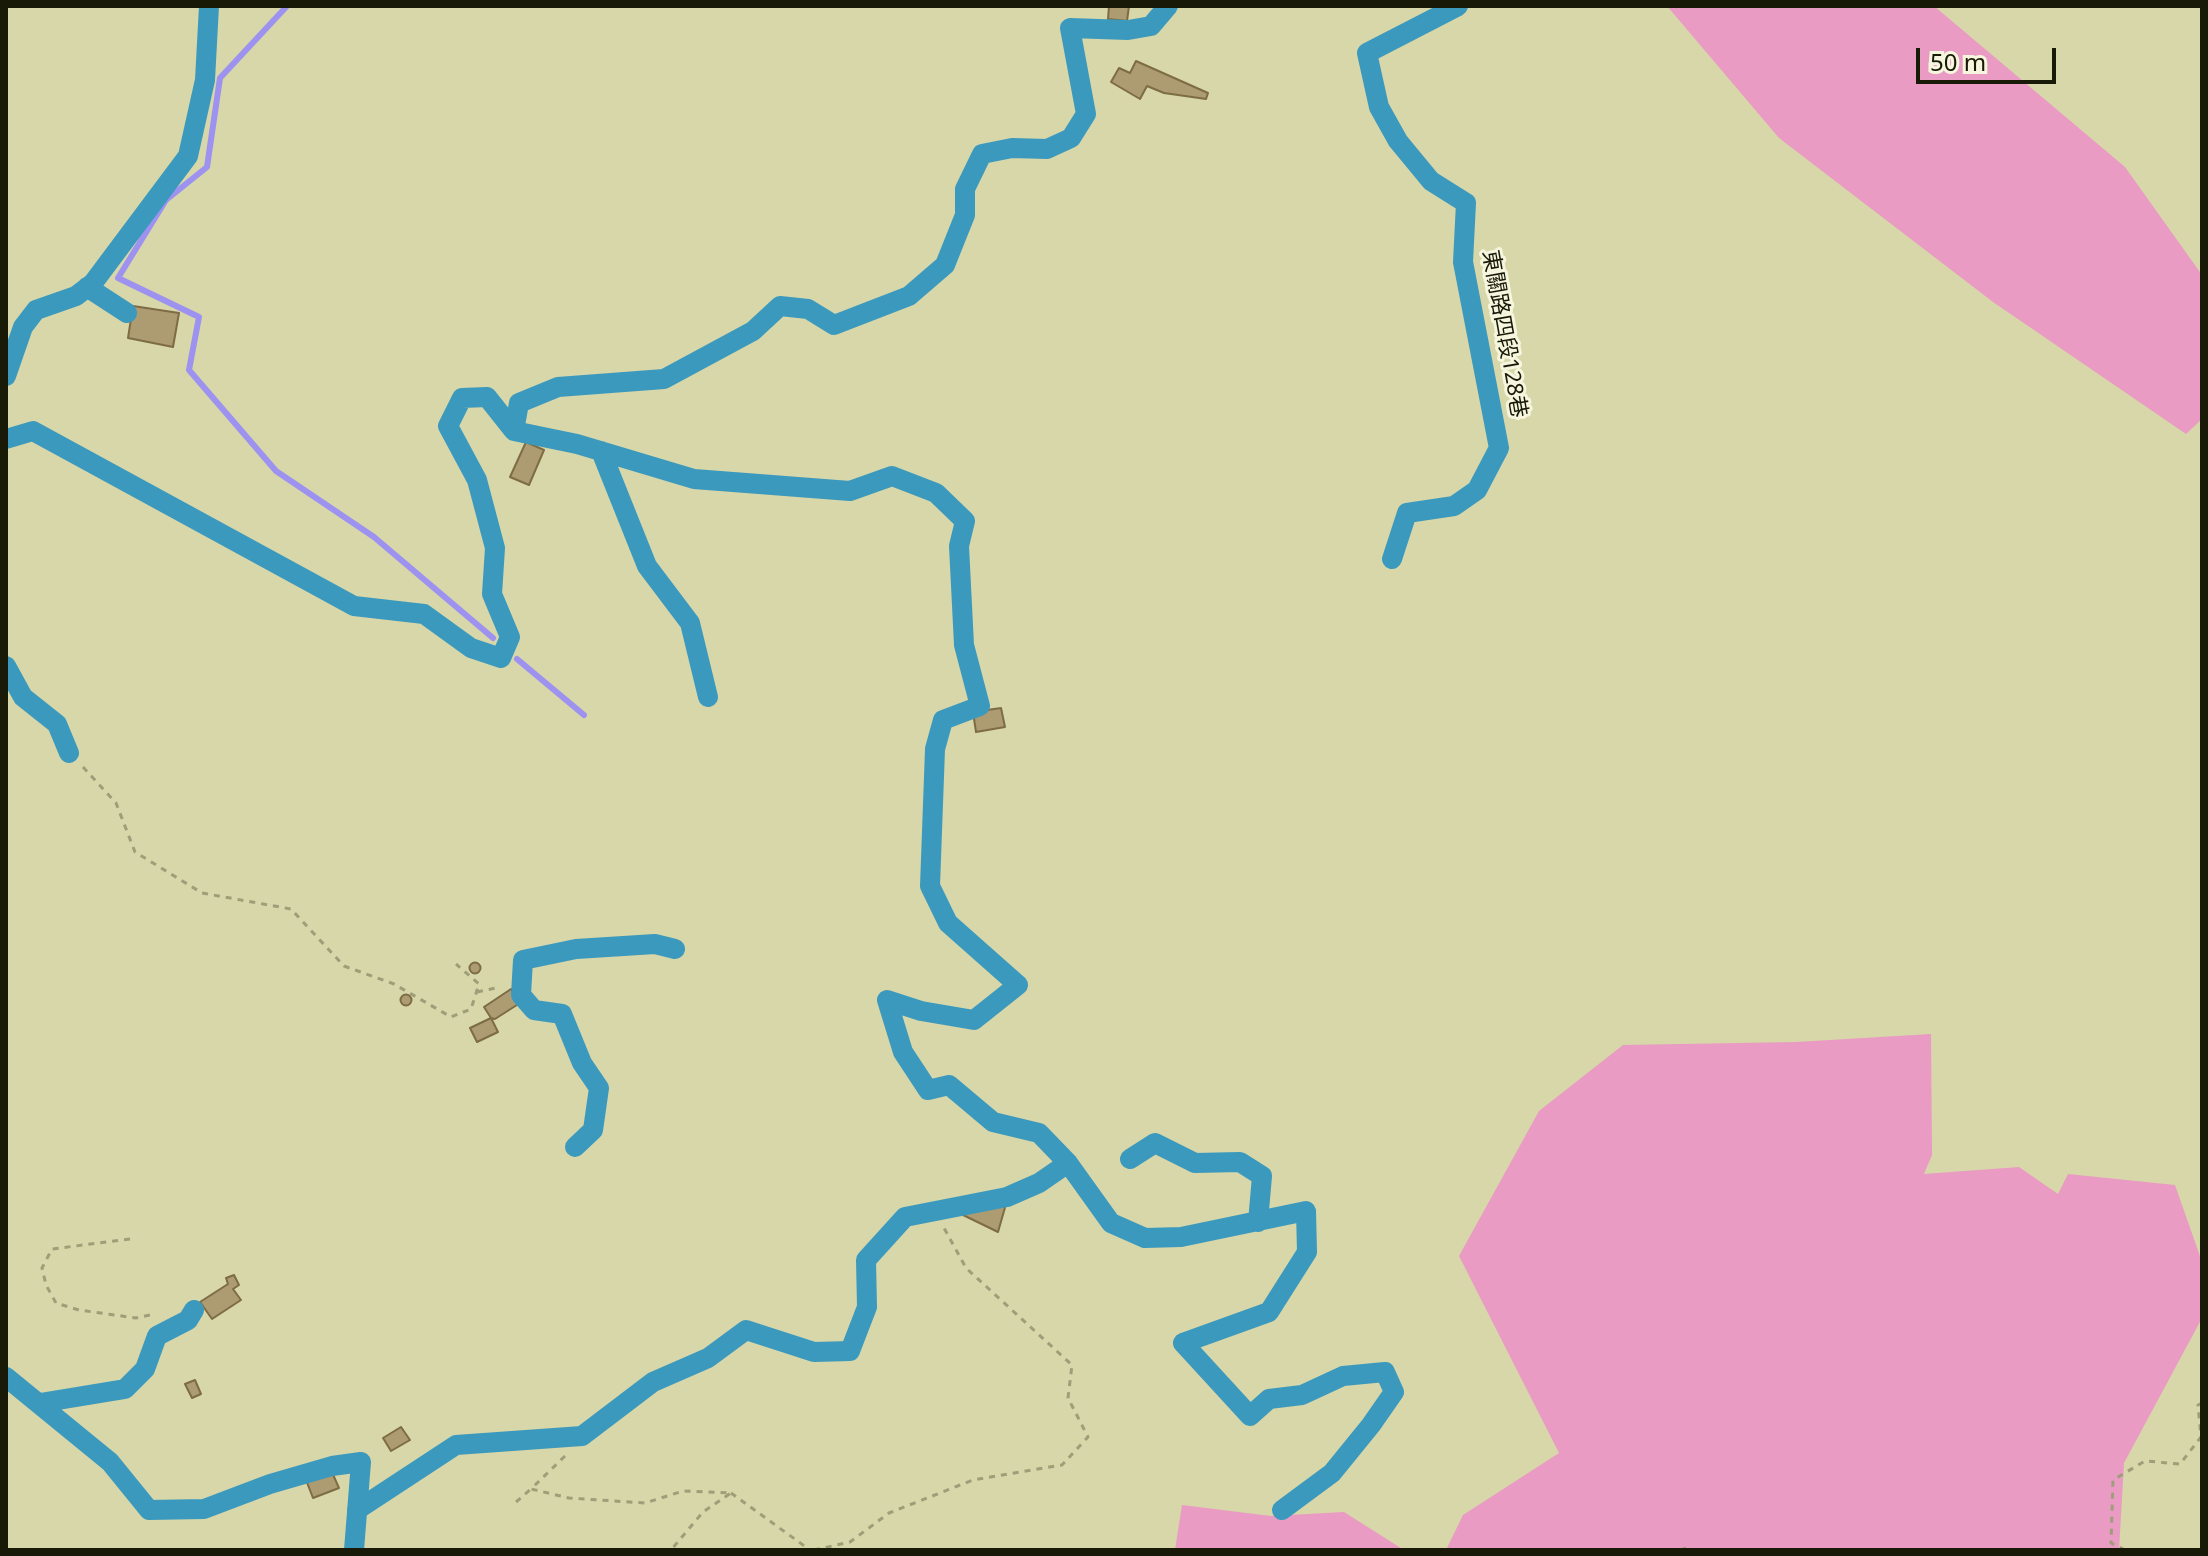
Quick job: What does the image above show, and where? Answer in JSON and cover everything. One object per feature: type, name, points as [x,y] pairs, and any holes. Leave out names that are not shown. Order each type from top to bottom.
[{"type":"street","points":[[6,376],[23,327],[36,310],[76,296],[87,287],[188,156],[205,80],[209,6]]},
{"type":"street","points":[[514,431],[519,403],[558,387],[664,379],[753,331],[780,306],[808,309],[834,325],[909,296],[945,265],[965,215],[965,189],[982,154],[1012,148],[1047,149],[1071,138],[1086,114],[1070,28],[1128,30],[1151,26],[1168,6]]},
{"type":"street","name":"東關路四段128巷","points":[[1392,559],[1407,513],[1454,506],[1477,490],[1499,448],[1463,262],[1466,203],[1431,181],[1398,141],[1379,107],[1367,53],[1458,6]]},
{"type":"street","points":[[87,287],[127,313]]},
{"type":"street","points":[[6,439],[33,431],[354,606],[424,614],[471,648],[501,658],[510,637],[492,594],[495,548],[477,480],[448,426],[462,398],[487,397],[514,431],[601,451],[694,479],[850,491],[892,476],[936,493],[965,521],[959,546],[964,645],[980,706],[943,720],[935,749],[930,886],[948,923],[1018,985],[974,1020],[921,1011],[887,1000],[903,1052],[928,1090],[949,1085],[993,1122],[1039,1133],[1068,1163],[1111,1223],[1145,1238],[1181,1237],[1306,1211],[1307,1252],[1269,1312],[1183,1343],[1196,1361],[1250,1416],[1269,1399],[1302,1395],[1343,1376],[1385,1372],[1394,1392],[1332,1473],[1282,1510]]},
{"type":"street","points":[[601,451],[647,566],[690,623],[708,697]]},
{"type":"street","points":[[6,666],[23,697],[57,724],[69,753]]},
{"type":"street","points":[[575,1147],[593,1130],[599,1088],[582,1063],[562,1014],[534,1010],[521,995],[519,984],[523,960],[576,949],[655,944],[675,949]]},
{"type":"street","points":[[1130,1159],[1155,1143],[1195,1163],[1240,1162],[1262,1176],[1258,1222]]},
{"type":"street","points":[[357,1510],[456,1445],[582,1436],[653,1382],[708,1358],[746,1330],[814,1352],[850,1351],[867,1307],[866,1260],[905,1217],[1007,1197],[1039,1183],[1068,1163]]},
{"type":"street","points":[[40,1403],[125,1389],[145,1369],[157,1336],[188,1320],[194,1310]]},
{"type":"street","points":[[6,1377],[110,1462],[149,1510],[204,1509],[270,1484],[332,1466],[361,1462],[354,1550]]},
{"type":"path","points":[[69,753],[116,803],[135,852],[202,893],[291,909],[344,966],[394,984],[451,1017],[471,1009],[479,984],[456,964]]},
{"type":"path","points":[[477,992],[519,984]]},
{"type":"path","points":[[531,1489],[569,1498],[645,1503],[683,1491],[731,1493],[812,1550],[850,1542],[889,1513],[973,1480],[1062,1465],[1088,1437],[1068,1398],[1072,1365],[966,1268],[934,1211]]},
{"type":"path","points":[[130,1239],[52,1249],[42,1268],[56,1303],[79,1310],[136,1318],[194,1310]]},
{"type":"path","points":[[2125,1550],[2111,1543],[2113,1480],[2145,1461],[2180,1464],[2201,1437],[2198,1405],[2202,1403]]},
{"type":"path","points":[[516,1502],[582,1436]]},
{"type":"path","points":[[671,1550],[703,1512],[731,1493]]},
{"type":"shaded area","points":[[1667,6],[1934,6],[2125,167],[2202,275],[2202,419],[2186,434],[1993,302],[1779,138]]},
{"type":"shaded area","points":[[1931,1034],[1932,1155],[1924,1174],[2019,1167],[2058,1194],[2068,1174],[2175,1185],[2202,1262],[2202,1318],[2124,1463],[2119,1550],[1446,1550],[1463,1515],[1559,1453],[1459,1256],[1539,1111],[1623,1045],[1796,1042]]},
{"type":"shaded area","points":[[1182,1505],[1271,1516],[1344,1512],[1404,1550],[1175,1550]]},
{"type":"building","points":[[1109,6],[1129,6],[1127,21],[1108,19]]},
{"type":"building","points":[[1136,61],[1208,93],[1206,99],[1164,93],[1147,86],[1140,99],[1111,82],[1119,68],[1130,73]]},
{"type":"building","points":[[133,306],[179,313],[173,347],[128,338]]},
{"type":"building","points":[[526,442],[544,450],[529,485],[510,477]]},
{"type":"building","points":[[1001,708],[1005,727],[976,732],[973,712]]},
{"type":"building","points":[[475,963],[480,968],[475,973],[470,968]]},
{"type":"building","points":[[511,989],[520,1003],[495,1019],[491,1018],[484,1007]]},
{"type":"building","points":[[406,995],[411,1000],[406,1005],[401,1000]]},
{"type":"building","points":[[491,1018],[498,1032],[477,1042],[470,1028]]},
{"type":"building","points":[[1006,1204],[998,1232],[961,1214]]},
{"type":"building","points":[[234,1275],[239,1285],[233,1289],[241,1300],[212,1319],[200,1302],[228,1284],[226,1278]]},
{"type":"building","points":[[195,1380],[201,1394],[192,1398],[185,1384]]},
{"type":"building","points":[[401,1427],[410,1440],[391,1451],[383,1438]]},
{"type":"building","points":[[331,1470],[339,1488],[313,1498],[306,1480]]},
{"type":"waterway","points":[[287,6],[220,78],[207,167],[166,200],[118,278],[199,317],[189,370],[276,471],[374,537],[493,638]]},
{"type":"waterway","points":[[517,659],[584,715]]}]
